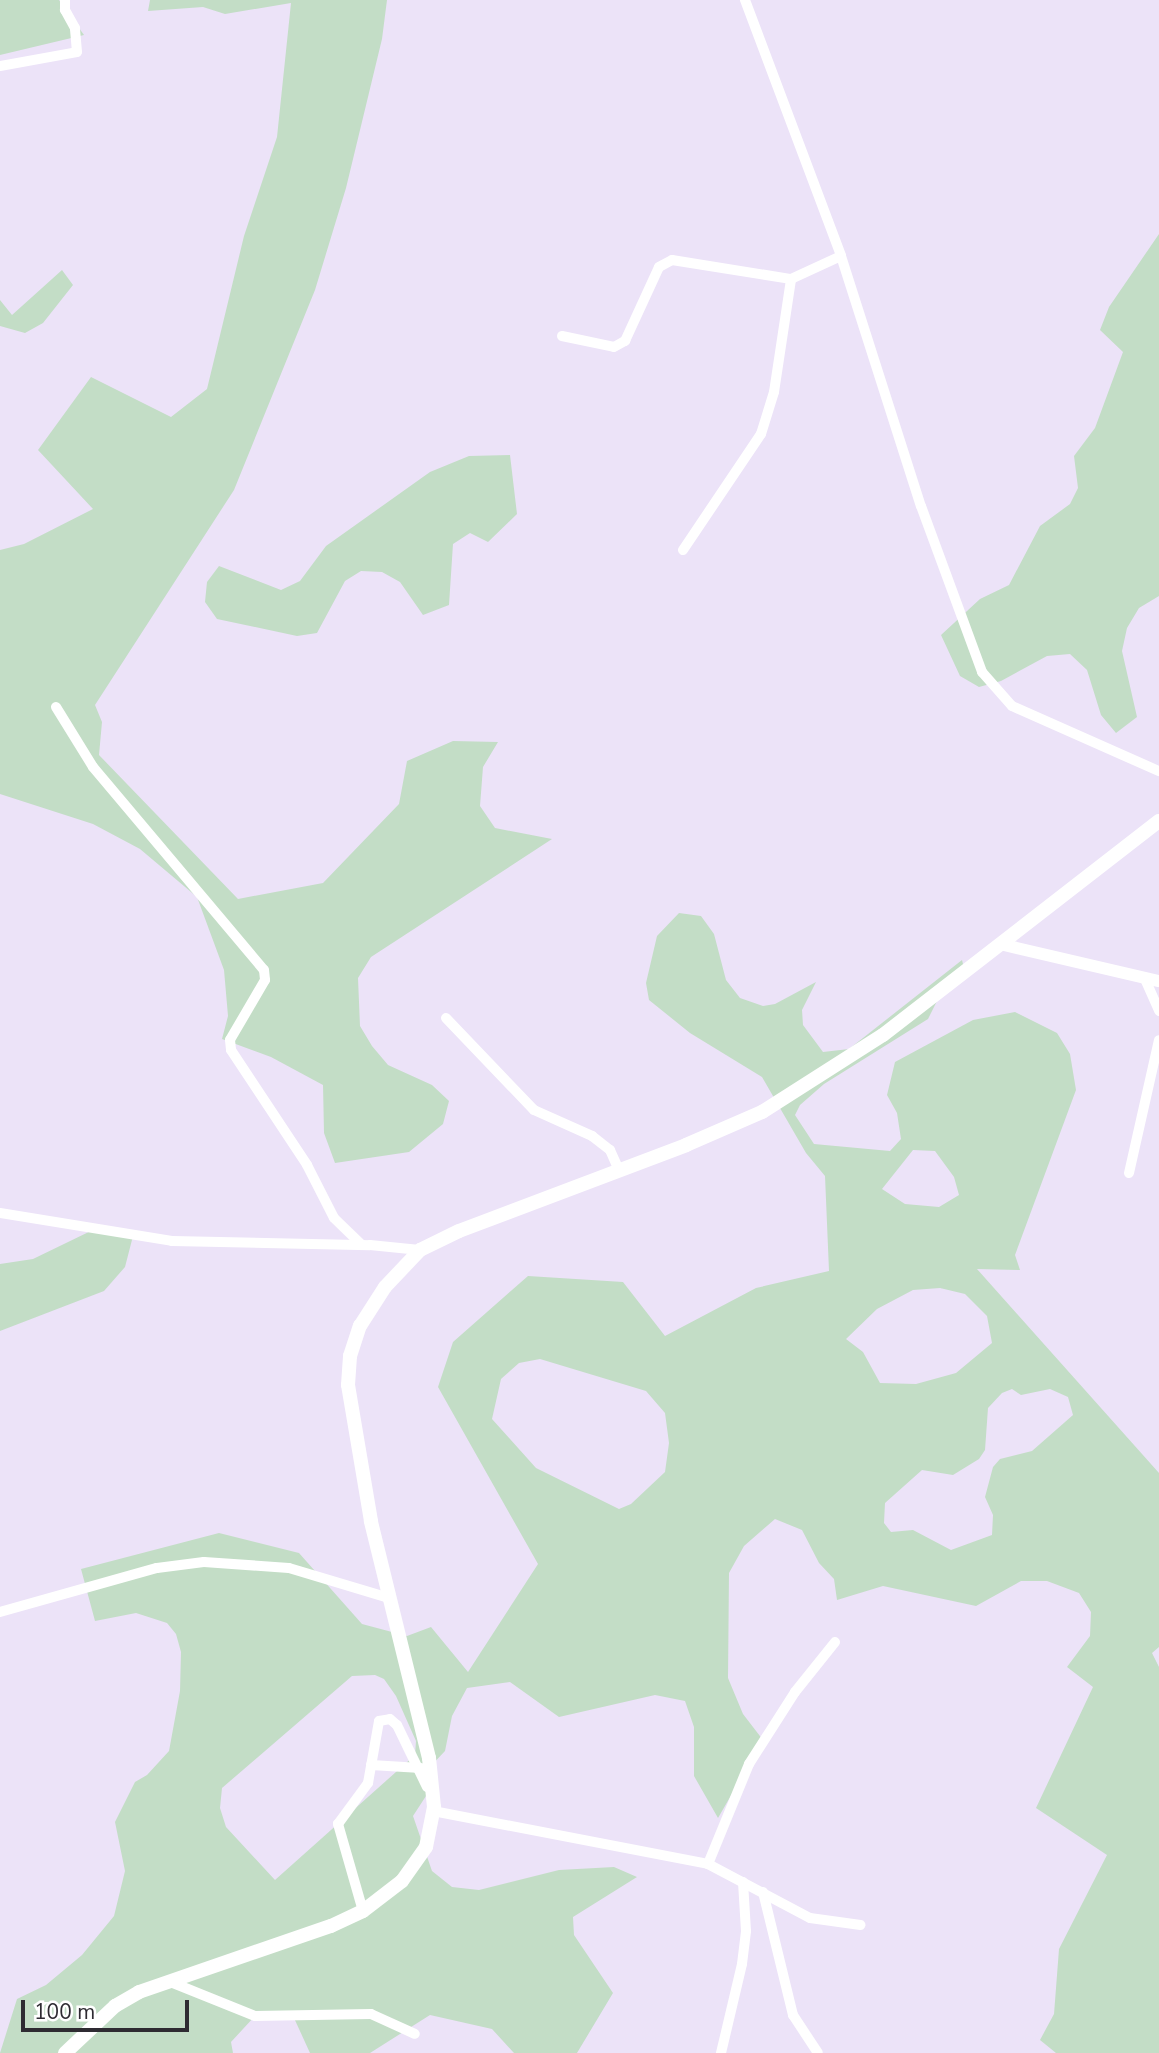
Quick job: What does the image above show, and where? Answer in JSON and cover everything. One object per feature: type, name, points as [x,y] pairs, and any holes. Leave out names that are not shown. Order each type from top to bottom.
[{"type":"main road","points":[[65,2053],[115,2006],[168,1981],[331,1926],[363,1911],[386,1896],[416,1865],[426,1847],[433,1809],[429,1758],[389,1598],[350,1395],[350,1356],[372,1305],[420,1250],[528,1201],[619,1170],[762,1112],[883,1035],[1004,945],[1159,821]]},
{"type":"street","points":[[0,66],[77,52],[75,28],[65,10],[65,0]]},
{"type":"street","points":[[745,0],[841,256],[921,506],[982,671],[1012,706],[1159,771]]},
{"type":"street","points":[[562,336],[614,347],[625,341],[659,267],[673,260],[791,279],[841,256]]},
{"type":"street","points":[[683,550],[761,435],[774,392],[791,279]]},
{"type":"street","points":[[56,707],[93,766],[264,970],[265,980],[230,1040],[231,1050],[307,1165],[334,1218],[362,1245]]},
{"type":"street","points":[[1004,945],[1121,969],[1145,979],[1159,981]]},
{"type":"street","points":[[1145,979],[1159,1011]]},
{"type":"street","points":[[446,1018],[534,1110],[592,1136],[610,1150],[619,1170]]},
{"type":"street","points":[[1129,1173],[1159,1040]]},
{"type":"street","points":[[0,1213],[172,1241],[362,1245],[420,1250]]},
{"type":"street","points":[[0,1612],[157,1568],[204,1562],[297,1570],[389,1598]]},
{"type":"street","points":[[708,1864],[749,1764],[795,1692],[835,1642]]},
{"type":"street","points":[[363,1911],[338,1825],[360,1797],[371,1765],[374,1726],[385,1718],[397,1725],[421,1768],[433,1809],[708,1864],[810,1918],[861,1925]]},
{"type":"street","points":[[371,1765],[421,1768]]},
{"type":"street","points":[[720,2053],[742,1964],[743,1882]]},
{"type":"street","points":[[763,1892],[789,2002],[802,2032],[818,2053]]},
{"type":"street","points":[[168,1981],[255,2016],[371,2014],[415,2034]]},
{"type":"green space","points":[[0,0],[59,0],[84,35],[0,55]]},
{"type":"green space","points":[[150,0],[387,0],[382,39],[346,188],[315,290],[234,490],[95,705],[102,722],[99,755],[238,899],[323,883],[399,804],[407,761],[453,741],[498,742],[483,767],[480,806],[495,828],[552,839],[371,957],[358,978],[360,1026],[372,1046],[388,1065],[432,1085],[449,1101],[443,1124],[409,1152],[335,1163],[324,1133],[323,1085],[271,1057],[222,1039],[228,1016],[224,970],[197,897],[140,849],[93,824],[0,794],[0,550],[24,544],[93,509],[38,450],[91,377],[171,417],[207,389],[244,236],[277,137],[291,3],[225,14],[203,7],[148,11]]},
{"type":"green space","points":[[1159,234],[1159,596],[1139,608],[1127,628],[1122,651],[1137,717],[1116,733],[1101,715],[1087,670],[1070,654],[1047,656],[1001,681],[979,687],[960,676],[941,635],[980,599],[1009,585],[1040,526],[1070,504],[1078,488],[1074,456],[1095,428],[1123,352],[1100,330],[1109,307]]},
{"type":"green space","points":[[62,270],[73,285],[43,323],[25,333],[0,326],[0,300],[12,315]]},
{"type":"green space","points":[[510,455],[517,514],[488,542],[470,533],[453,544],[449,605],[423,615],[400,582],[382,572],[361,571],[345,581],[317,633],[297,636],[217,619],[205,602],[207,582],[219,566],[281,590],[300,581],[326,546],[430,472],[469,456]]},
{"type":"green space","points":[[679,913],[701,916],[714,934],[726,980],[740,998],[763,1006],[775,1004],[816,982],[802,1010],[803,1025],[823,1052],[849,1049],[962,960],[964,968],[943,989],[928,1019],[824,1084],[800,1105],[795,1115],[814,1144],[890,1151],[901,1139],[897,1113],[887,1095],[895,1062],[973,1020],[1015,1012],[1057,1033],[1070,1054],[1076,1090],[1015,1255],[1020,1270],[977,1269],[1159,1473],[1159,1647],[1152,1653],[1159,1667],[1159,2053],[1056,2053],[1040,2040],[1054,2014],[1059,1949],[1107,1855],[1036,1808],[1093,1687],[1067,1667],[1090,1636],[1091,1612],[1079,1593],[1047,1581],[1021,1581],[976,1606],[883,1586],[837,1600],[834,1579],[819,1563],[802,1530],[775,1519],[744,1546],[729,1573],[728,1678],[743,1714],[763,1740],[718,1818],[694,1776],[694,1727],[685,1701],[655,1695],[559,1717],[510,1682],[467,1688],[452,1716],[445,1751],[428,1769],[426,1796],[413,1816],[432,1871],[452,1887],[479,1890],[559,1870],[614,1867],[637,1877],[573,1917],[574,1935],[613,1993],[577,2053],[514,2053],[492,2029],[430,2015],[370,2053],[310,2053],[294,2018],[255,2016],[231,2042],[233,2053],[0,2053],[17,1999],[46,1985],[82,1955],[114,1916],[125,1871],[115,1822],[135,1782],[147,1775],[169,1751],[180,1691],[181,1652],[176,1634],[167,1623],[136,1613],[95,1621],[81,1569],[219,1533],[299,1553],[362,1624],[407,1636],[431,1627],[468,1672],[538,1564],[438,1387],[453,1342],[528,1276],[623,1282],[665,1336],[756,1288],[829,1271],[825,1176],[806,1153],[762,1077],[690,1033],[649,1000],[646,983],[657,936]],"holes":[[[913,1150],[935,1151],[954,1177],[959,1195],[939,1207],[905,1204],[882,1189]],[[940,1288],[965,1294],[987,1316],[992,1343],[956,1373],[916,1384],[880,1383],[863,1352],[846,1339],[877,1309],[913,1290]],[[540,1359],[646,1391],[665,1413],[669,1443],[665,1472],[631,1504],[619,1509],[536,1468],[492,1419],[501,1379],[519,1363]],[[1012,1389],[1021,1395],[1050,1389],[1068,1397],[1073,1415],[1032,1451],[1000,1459],[993,1467],[985,1497],[993,1515],[992,1535],[951,1550],[913,1530],[891,1532],[884,1523],[885,1503],[922,1470],[953,1475],[979,1459],[985,1450],[988,1408],[1002,1393]],[[375,1675],[384,1679],[396,1696],[416,1741],[415,1755],[275,1880],[226,1827],[220,1808],[222,1788],[352,1676]]]},
{"type":"green space","points":[[99,1227],[133,1236],[125,1267],[104,1291],[0,1331],[0,1264],[33,1259]]}]
